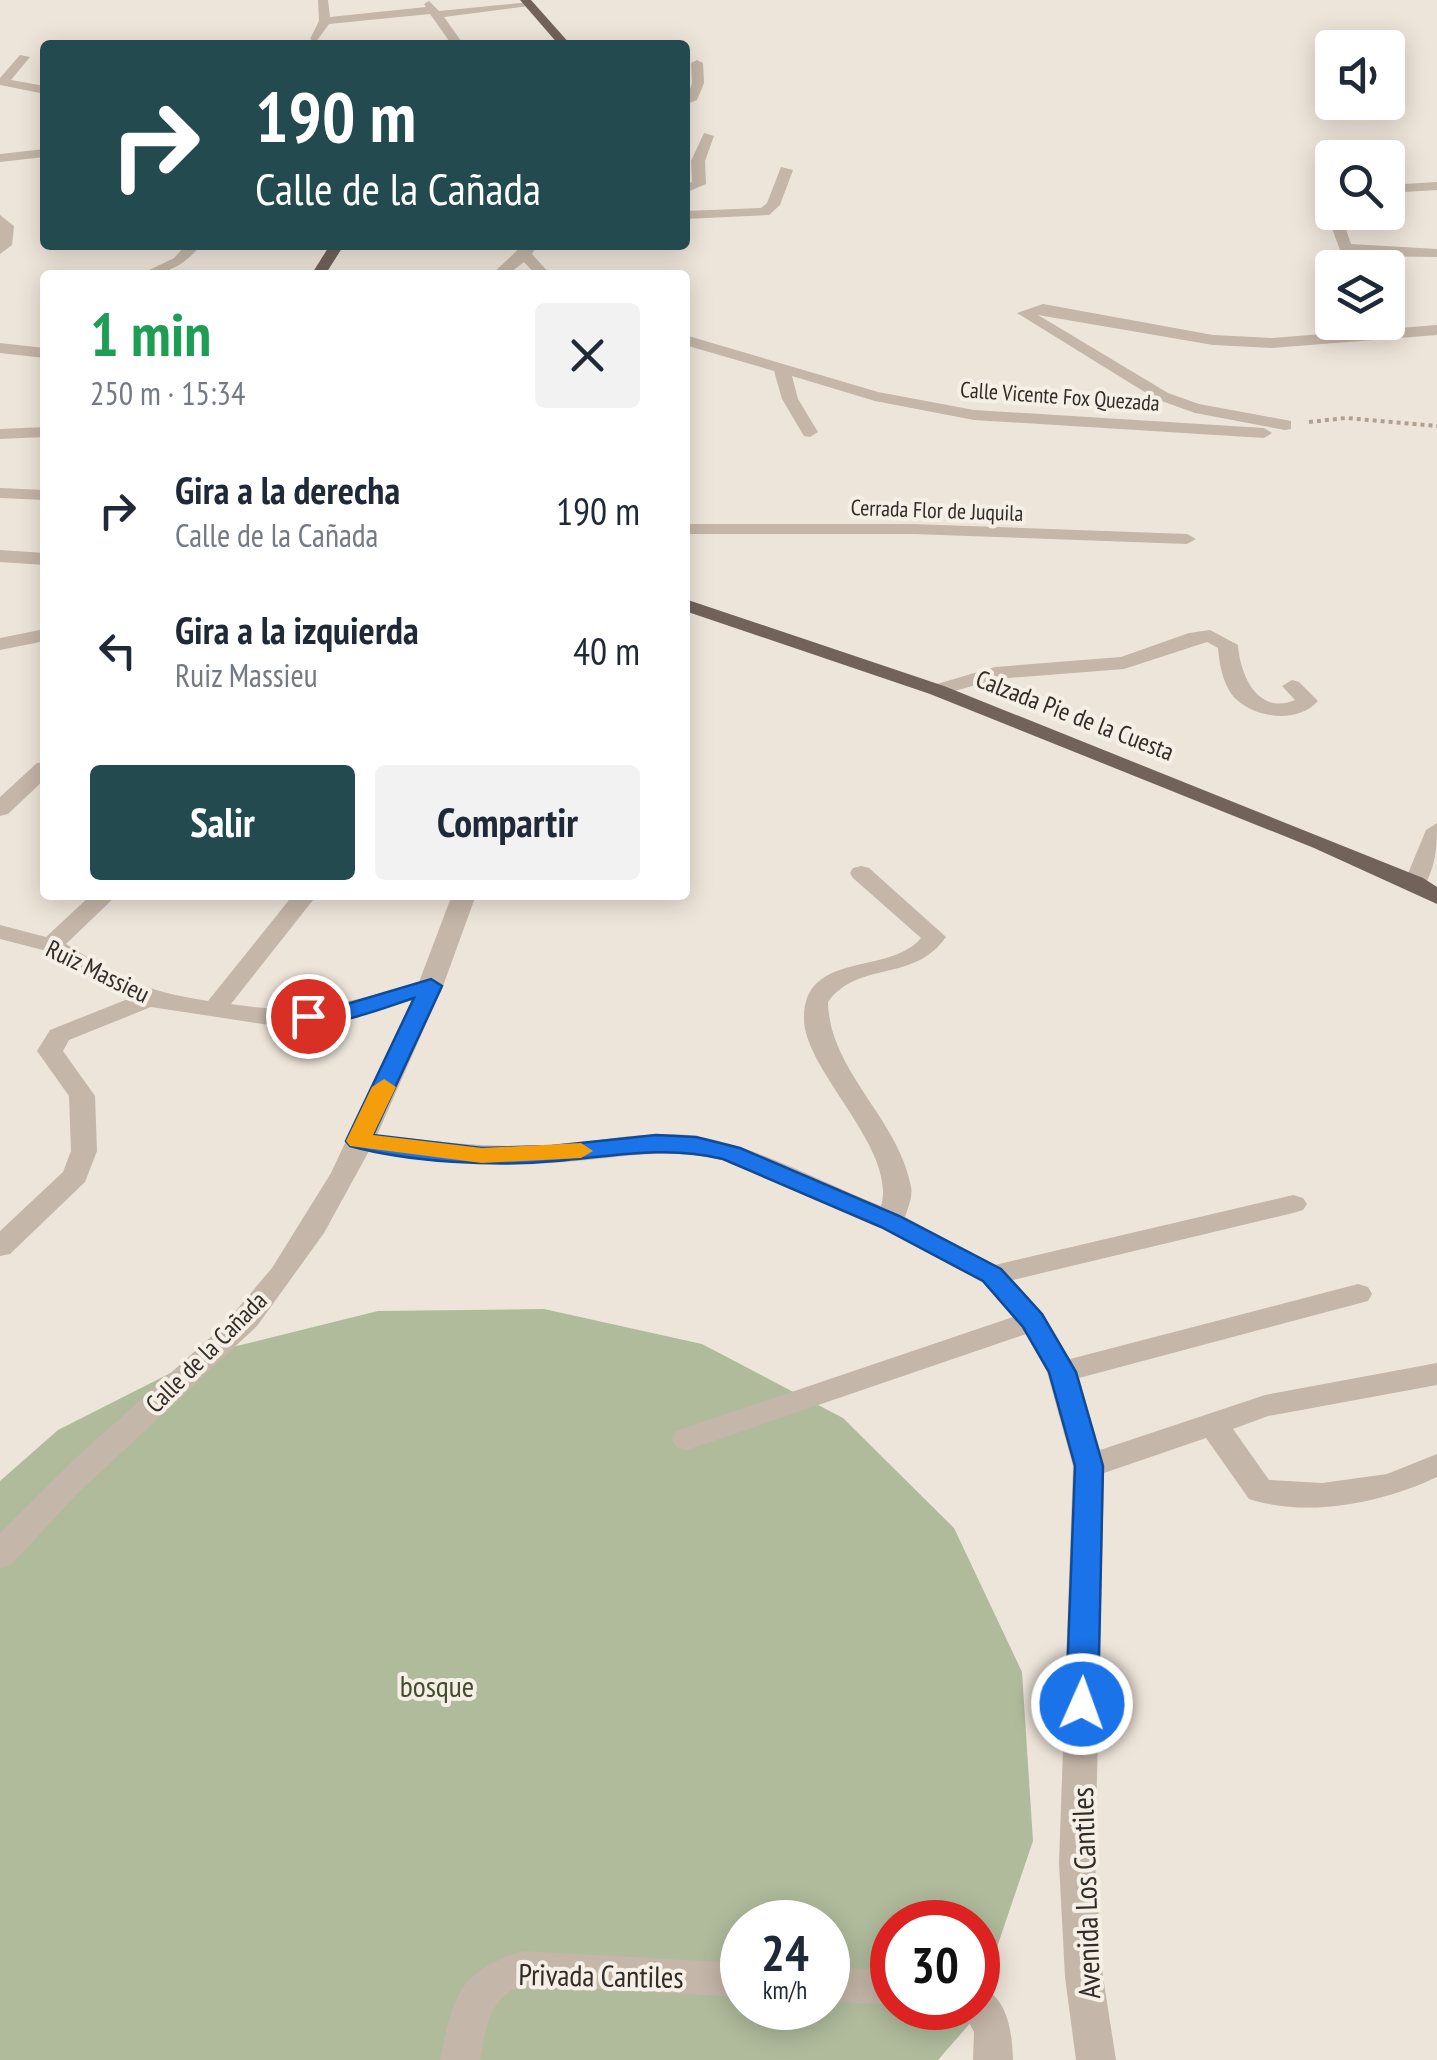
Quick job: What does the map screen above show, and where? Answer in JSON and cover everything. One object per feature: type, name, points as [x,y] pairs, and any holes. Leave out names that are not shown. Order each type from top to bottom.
[{"type":"main road","points":[[528,2],[561,40]]},
{"type":"main road","name":"Calzada Pie de la Cuesta","points":[[690,606],[938,690],[1415,883],[1437,897]]},
{"type":"street","points":[[316,39],[325,21],[324,0]]},
{"type":"street","points":[[325,21],[528,2]]},
{"type":"street","points":[[433,8],[455,40]]},
{"type":"street","points":[[24,57],[3,82],[40,89]]},
{"type":"street","points":[[690,96],[698,82],[697,63]]},
{"type":"street","points":[[690,187],[698,184],[698,161],[708,136]]},
{"type":"street","points":[[0,158],[40,154]]},
{"type":"street","points":[[690,216],[764,212],[773,205],[786,170]]},
{"type":"street","points":[[1405,188],[1437,186]]},
{"type":"street","points":[[0,218],[7,226],[7,238],[0,250]]},
{"type":"street","points":[[1338,230],[1344,247],[1362,252],[1437,253]]},
{"type":"street","points":[[157,270],[179,260],[189,250]]},
{"type":"street","points":[[504,270],[528,250]]},
{"type":"street","points":[[1286,425],[1194,408],[1162,396],[1025,313],[1043,309],[1213,340],[1272,342],[1437,330]]},
{"type":"street","name":"Calle Vicente Fox Quezada","points":[[690,342],[875,396],[974,415],[1264,433],[1284,430],[1286,425]]},
{"type":"street","points":[[0,348],[40,352]]},
{"type":"street","points":[[782,371],[790,398],[810,432]]},
{"type":"street","points":[[0,434],[40,432]]},
{"type":"street","points":[[0,493],[40,495]]},
{"type":"street","name":"Cerrada Flor de Juquila","points":[[690,529],[912,529],[1079,538],[1187,538]]},
{"type":"street","points":[[0,556],[40,559]]},
{"type":"street","points":[[8,641],[40,636]]},
{"type":"street","points":[[938,690],[996,673],[1124,663],[1196,637],[1220,639],[1228,645],[1229,665],[1243,695],[1288,711],[1308,701],[1292,686]]},
{"type":"street","points":[[0,809],[40,773]]},
{"type":"street","points":[[1415,883],[1437,830]]},
{"type":"street","points":[[861,873],[934,936],[928,950],[913,958],[867,966],[832,983],[816,1002],[816,1030],[886,1154],[899,1190],[890,1222]]},
{"type":"street","points":[[51,944],[99,900]]},
{"type":"street","points":[[213,1011],[302,900]]},
{"type":"street","name":"Calle de la Cañada","points":[[0,1556],[33,1516],[245,1321],[304,1246],[431,986],[462,900]]},
{"type":"street","name":"Ruiz Massieu","points":[[0,932],[51,944],[109,981],[149,1000],[276,1019],[339,1014],[431,986]]},
{"type":"street","points":[[0,1247],[75,1176],[84,1151],[82,1096],[50,1051],[59,1035],[149,1000]]},
{"type":"street","name":"Avenida Los Cantiles","points":[[358,1141],[482,1156],[552,1154],[656,1142],[696,1144],[731,1154],[890,1222],[992,1275],[1033,1321],[1062,1372],[1089,1466],[1077,1863],[1084,1978],[1096,2060]]},
{"type":"street","points":[[992,1275],[1293,1204]]},
{"type":"street","points":[[1062,1372],[1358,1294]]},
{"type":"street","points":[[687,1439],[1033,1321]]},
{"type":"street","points":[[1089,1466],[1265,1406],[1437,1374]]},
{"type":"street","points":[[1213,1424],[1260,1492],[1322,1495],[1392,1485],[1435,1465]]},
{"type":"street","name":"Privada Cantiles","points":[[460,2060],[475,1997],[495,1975],[522,1968],[720,1979]]},
{"type":"street","points":[[993,2030],[994,2060]]},
{"type":"path","points":[[1286,425],[1346,418],[1437,426]]},
{"type":"green space","name":"bosque","points":[[544,1309],[702,1344],[843,1418],[954,1528],[1022,1672],[1033,1841],[1000,1938],[1000,1900],[870,1900],[870,2030],[964,2030],[938,2060],[0,2060],[0,1481],[58,1430],[212,1352],[378,1311]]},
{"type":"slow traffic","points":[[384,1087],[358,1141],[482,1156],[581,1151]]},
{"type":"route","points":[[308,1016],[339,1014],[431,986],[358,1141],[482,1156],[552,1154],[656,1142],[696,1144],[731,1154],[890,1222],[992,1275],[1033,1321],[1062,1372],[1089,1466],[1082,1704]]}]
